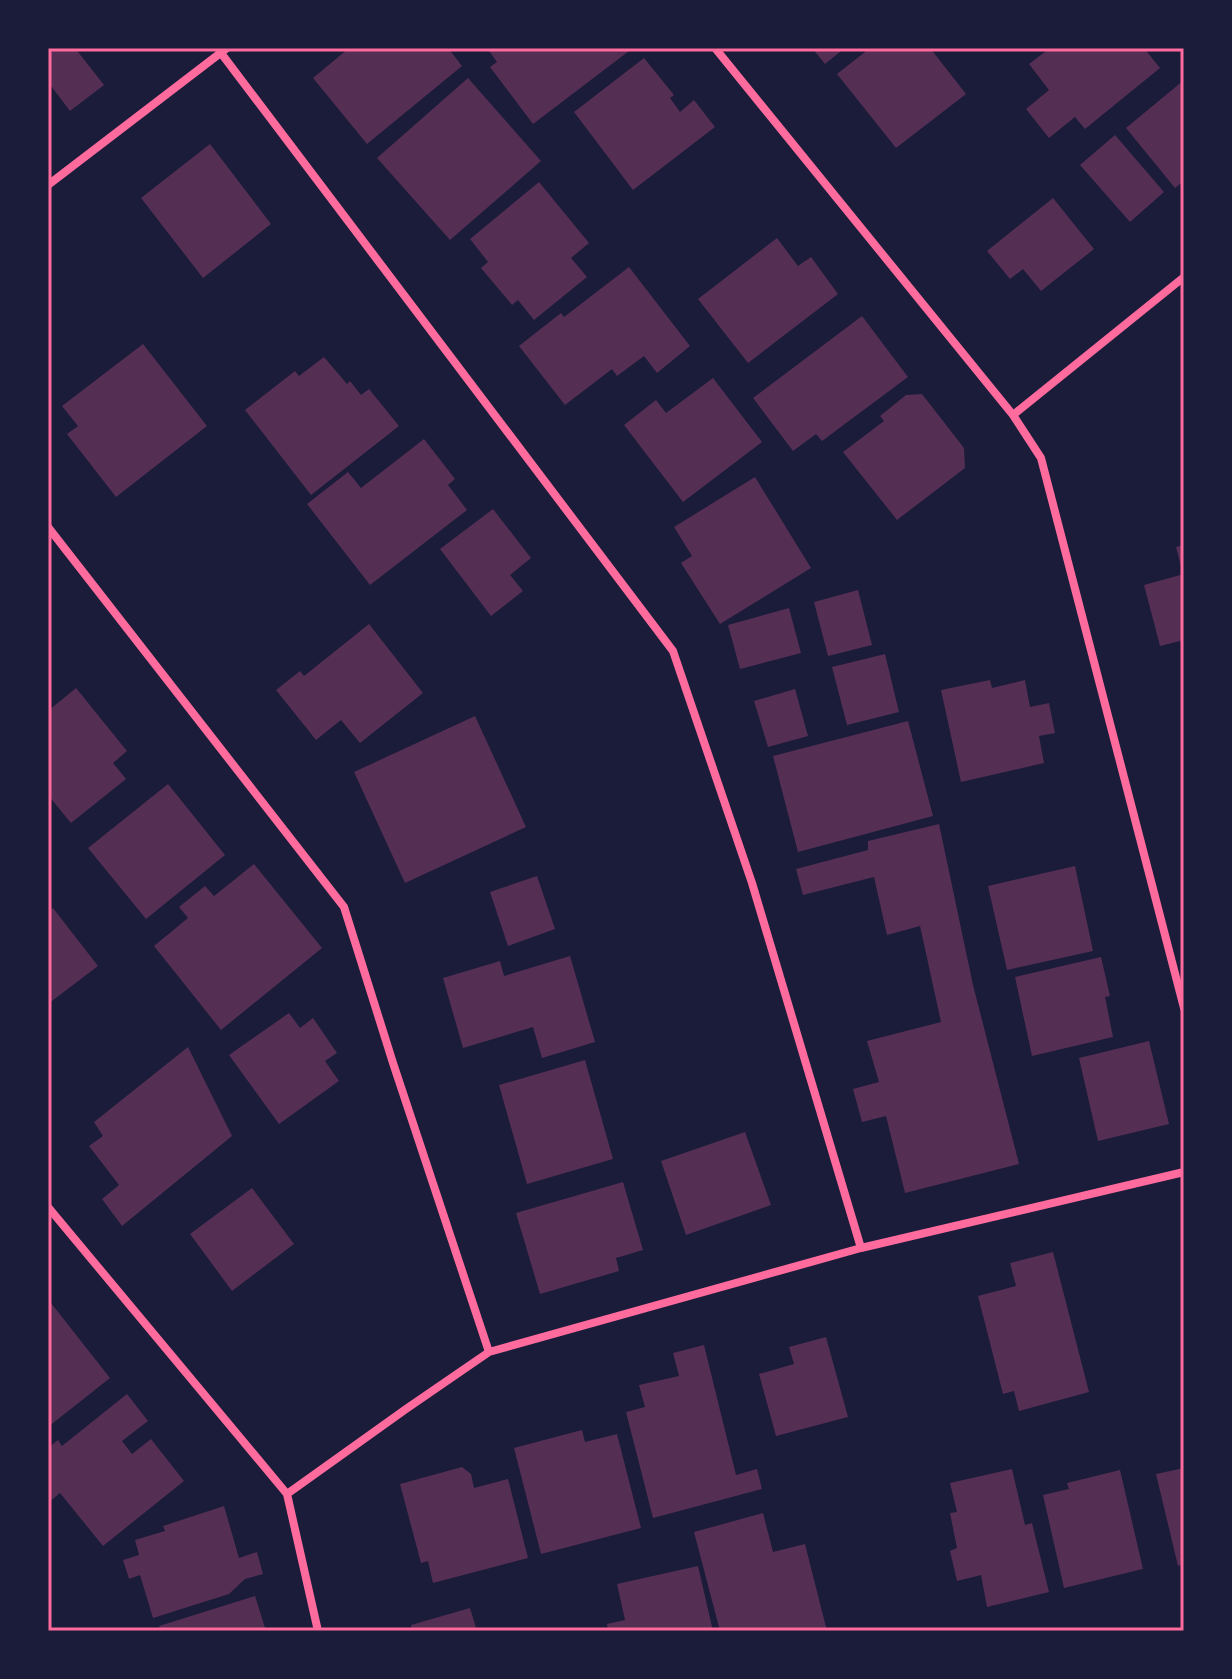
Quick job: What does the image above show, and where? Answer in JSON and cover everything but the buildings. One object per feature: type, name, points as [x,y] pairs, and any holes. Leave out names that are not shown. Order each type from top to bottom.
[{"type":"street","points":[[715,48],[1013,415],[1041,458],[1184,1008]]},
{"type":"street","points":[[48,185],[224,50],[673,651],[752,883],[861,1248]]},
{"type":"street","points":[[1013,415],[1184,277]]},
{"type":"street","points":[[48,527],[344,907],[489,1352]]},
{"type":"street","points":[[287,1494],[489,1352],[861,1248],[1184,1172]]},
{"type":"street","points":[[48,1207],[287,1494],[318,1631]]}]
